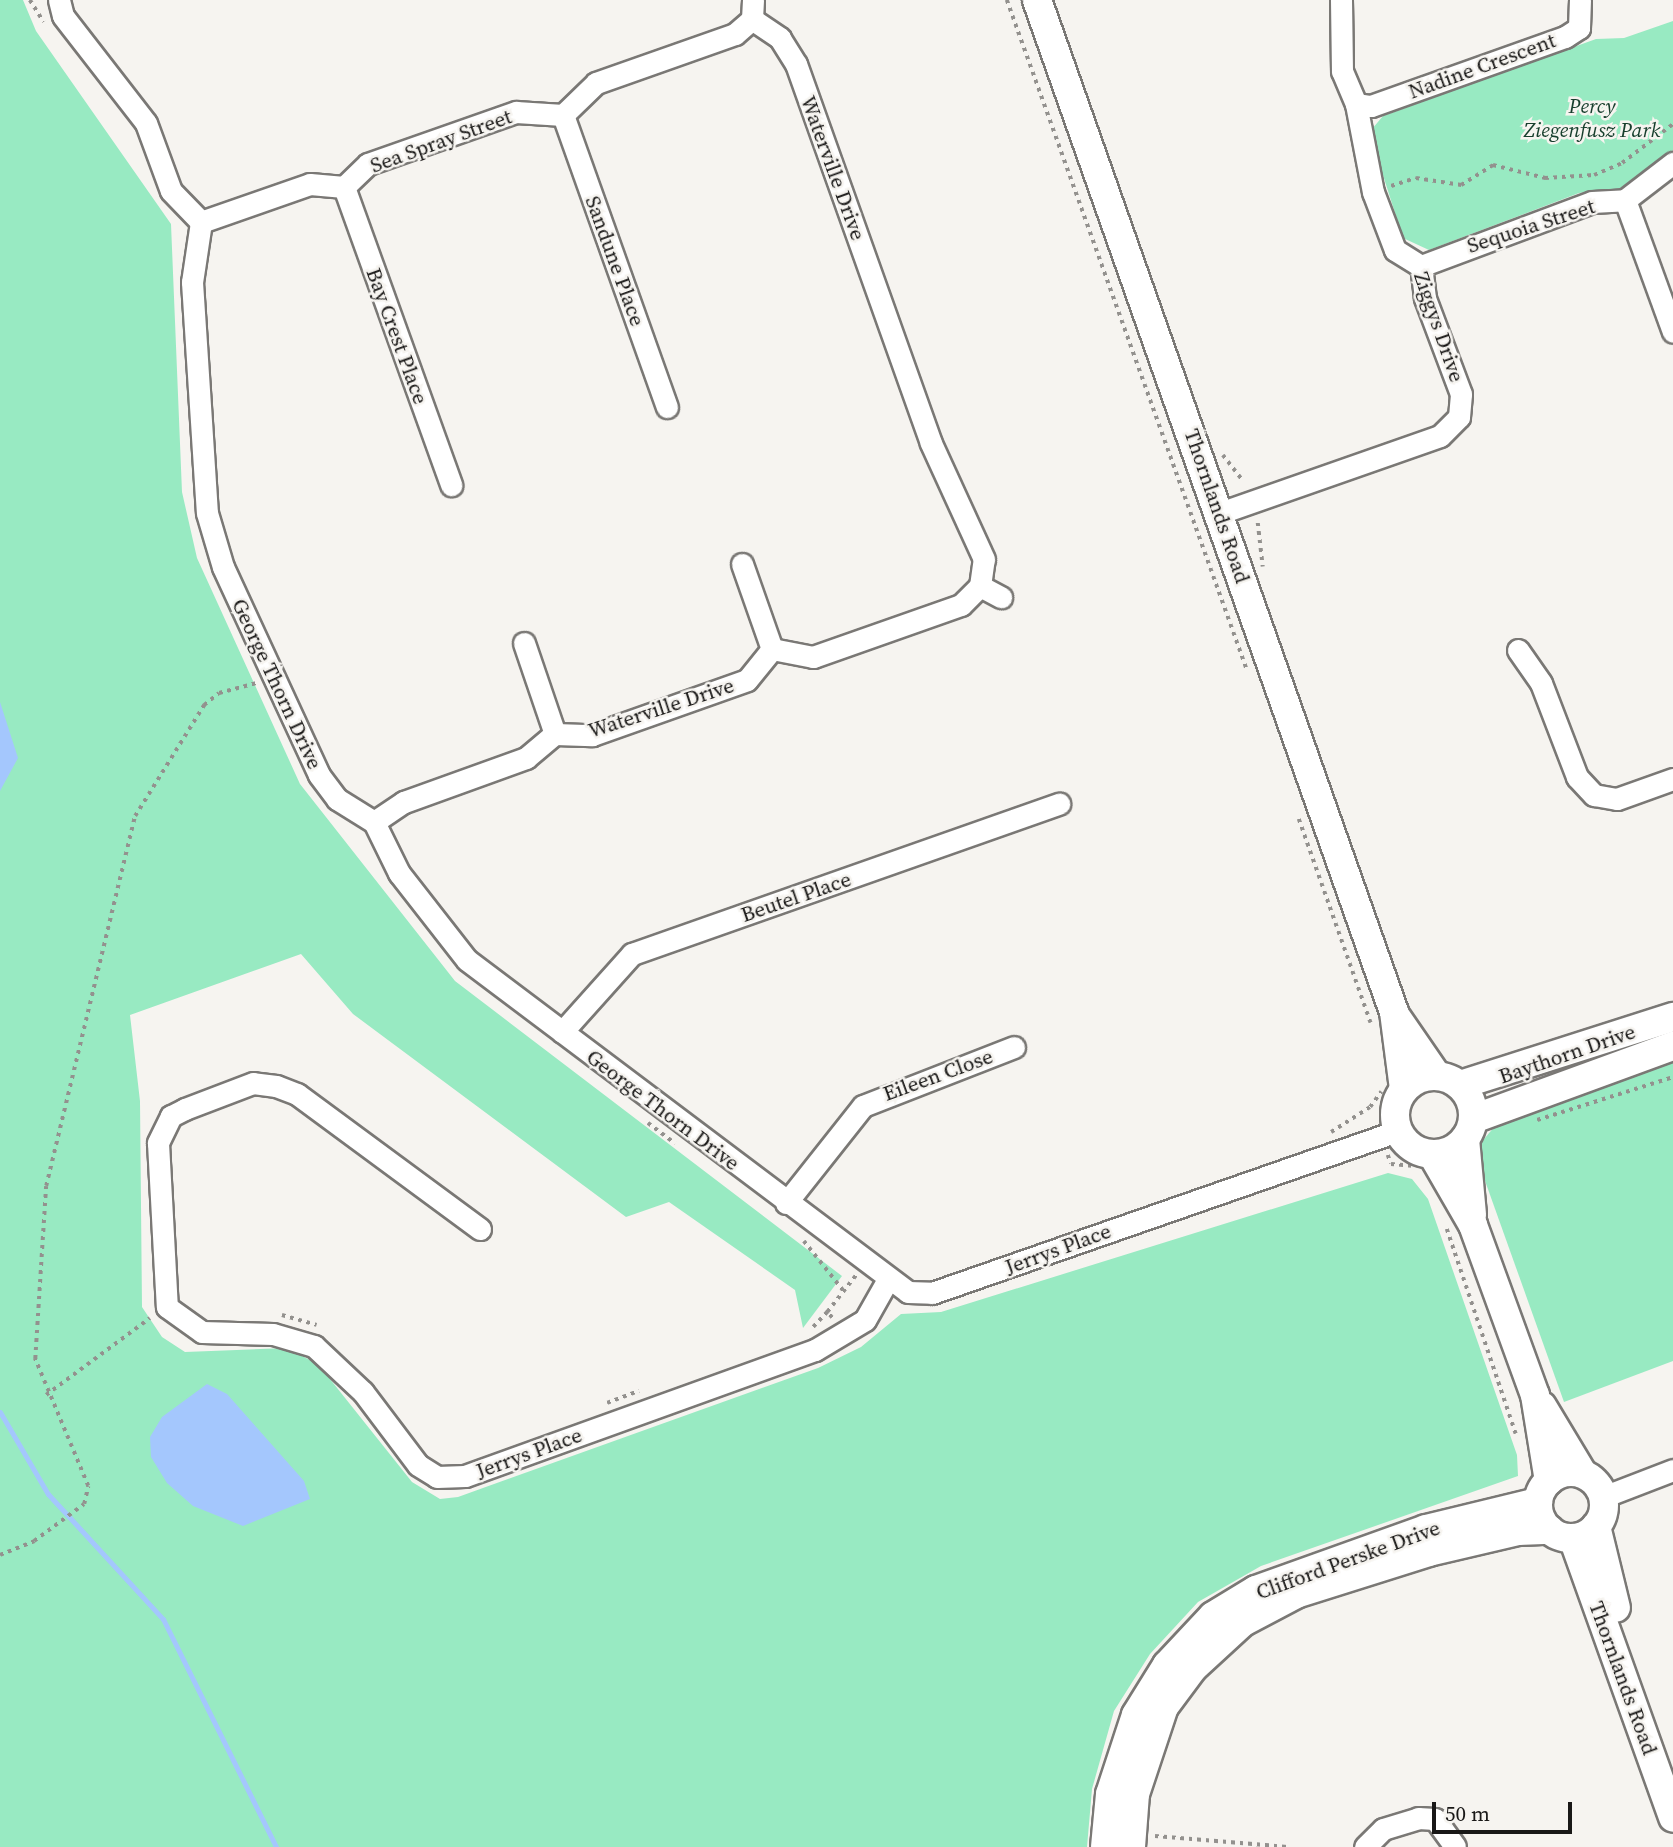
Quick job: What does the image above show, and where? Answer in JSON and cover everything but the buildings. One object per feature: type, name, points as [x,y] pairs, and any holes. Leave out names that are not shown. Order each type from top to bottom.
[{"type":"street","points":[[59,0],[63,16],[146,123],[171,191],[201,222],[310,184],[344,187]]},
{"type":"street","name":"Thornlands Road","points":[[1037,0],[1220,513],[1384,1022],[1394,1087],[1395,1109],[1390,1134],[1412,1147],[1472,1225],[1535,1395],[1583,1474],[1603,1497]]},
{"type":"street","name":"Ziggys Drive","points":[[1220,513],[1440,436],[1458,417],[1461,394],[1425,298],[1421,266],[1395,250],[1373,192],[1356,104],[1342,71],[1340,0]]},
{"type":"street","name":"Nadine Crescent","points":[[1356,104],[1371,106],[1565,37],[1579,28],[1580,0]]},
{"type":"street","points":[[563,116],[596,83],[735,34],[752,9]]},
{"type":"street","name":"Waterville Drive","points":[[752,9],[780,38],[796,64],[931,443],[984,559],[980,586]]},
{"type":"street","name":"Sea Spray Street","points":[[344,187],[368,164],[516,111],[563,116]]},
{"type":"street","name":"Sandune Place","points":[[563,116],[667,407]]},
{"type":"street","name":"Sequoia Street","points":[[1421,266],[1592,202],[1625,200],[1673,163]]},
{"type":"street","name":"Bay Crest Place","points":[[344,187],[451,485]]},
{"type":"street","points":[[1625,200],[1673,332]]},
{"type":"street","name":"George Thorn Drive","points":[[201,222],[192,282],[207,513],[223,567],[319,775],[337,799],[374,822],[399,873],[439,917],[467,961],[887,1281]]},
{"type":"street","points":[[742,564],[772,649],[813,657],[961,605],[980,586],[1002,597]]},
{"type":"street","points":[[374,822],[404,802],[526,758],[555,734],[524,643]]},
{"type":"street","name":"Waterville Drive","points":[[555,734],[592,735],[747,680],[772,649]]},
{"type":"street","points":[[1518,650],[1541,683],[1577,777],[1594,795],[1617,799],[1673,779]]},
{"type":"street","name":"Beutel Place","points":[[562,1032],[632,954],[1059,804]]},
{"type":"street","name":"Baythorn Drive","points":[[1449,1080],[1673,1017]]},
{"type":"street","name":"Thornlands Road","points":[[1384,1022],[1449,1080],[1469,1129],[1472,1225]]},
{"type":"street","name":"Baythorn Drive","points":[[1469,1129],[1673,1045]]},
{"type":"street","name":"Eileen Close","points":[[786,1203],[863,1106],[1014,1047]]},
{"type":"street","points":[[1394,1087],[1449,1080]]},
{"type":"street","points":[[167,1307],[161,1135],[172,1116],[253,1083],[297,1094],[480,1229]]},
{"type":"street","points":[[1425,1162],[1469,1129]]},
{"type":"street","name":"Jerrys Place","points":[[167,1307],[202,1332],[273,1334],[314,1346],[363,1392],[418,1465],[437,1477],[465,1476],[815,1350],[865,1320],[887,1281],[932,1293],[1390,1134]]},
{"type":"street","name":"Thornlands Road","points":[[1535,1395],[1543,1491],[1573,1531],[1611,1595],[1673,1769]]},
{"type":"street","points":[[1573,1531],[1603,1497],[1673,1470]]},
{"type":"street","name":"Clifford Perske Drive","points":[[1105,1847],[1110,1794],[1136,1714],[1167,1665],[1213,1616],[1256,1590],[1426,1529],[1543,1491],[1565,1472],[1583,1474]]},
{"type":"street","name":"Clifford Perske Drive","points":[[1132,1840],[1136,1794],[1164,1707],[1193,1668],[1243,1622],[1296,1594],[1429,1552],[1518,1531],[1573,1531]]},
{"type":"street","name":"Thornlands Road","points":[[1573,1531],[1673,1818]]},
{"type":"street","points":[[1365,1847],[1383,1829],[1418,1818],[1436,1819],[1455,1847]]},
{"type":"path","points":[[30,0],[50,32]]},
{"type":"path","points":[[1007,0],[1250,679]]},
{"type":"path","points":[[1373,192],[1416,178],[1461,186],[1493,165],[1545,178],[1594,175],[1622,163],[1673,124]]},
{"type":"path","points":[[0,1555],[34,1541],[84,1504],[88,1486],[46,1395],[34,1359],[46,1186],[144,794],[204,705],[219,693],[258,682],[253,670]]},
{"type":"path","points":[[1296,809],[1384,1022]]},
{"type":"path","points":[[1324,1137],[1370,1107],[1394,1087]]},
{"type":"path","points":[[1370,1107],[1390,1134],[1391,1164],[1425,1162]]},
{"type":"path","points":[[1444,1221],[1517,1437]]},
{"type":"path","points":[[843,1290],[865,1264]]},
{"type":"path","points":[[46,1395],[167,1307]]},
{"type":"path","points":[[809,1331],[827,1312]]},
{"type":"path","points":[[271,1315],[296,1315],[323,1330]]},
{"type":"path","points":[[595,1410],[621,1394],[645,1390]]},
{"type":"path","points":[[1132,1840],[1288,1847]]},
{"type":"green space","points":[[0,0],[23,0],[36,31],[171,224],[182,492],[197,558],[300,784],[455,981],[842,1276],[803,1328],[795,1290],[669,1202],[626,1217],[353,1014],[301,954],[130,1015],[140,1101],[142,1307],[162,1337],[185,1352],[286,1348],[318,1364],[412,1482],[440,1499],[458,1497],[818,1368],[861,1347],[901,1314],[941,1312],[1388,1173],[1412,1179],[1428,1199],[1517,1455],[1518,1476],[1261,1566],[1198,1602],[1150,1654],[1114,1711],[1092,1789],[1087,1847],[0,1847]]},
{"type":"green space","name":"Percy Ziegenfusz Park","points":[[1673,21],[1673,150],[1619,189],[1579,193],[1429,250],[1403,238],[1374,147],[1372,129],[1383,116],[1596,39],[1624,38]]},
{"type":"green space","points":[[1673,1059],[1673,1361],[1564,1402],[1479,1164],[1479,1145],[1495,1126]]},
{"type":"water","points":[[0,702],[18,758],[0,791]]},
{"type":"water","points":[[207,1384],[227,1394],[304,1481],[310,1499],[243,1526],[193,1506],[167,1483],[151,1457],[150,1437],[162,1417]]},
{"type":"waterway","points":[[0,1412],[48,1494],[163,1619],[276,1847]]}]
